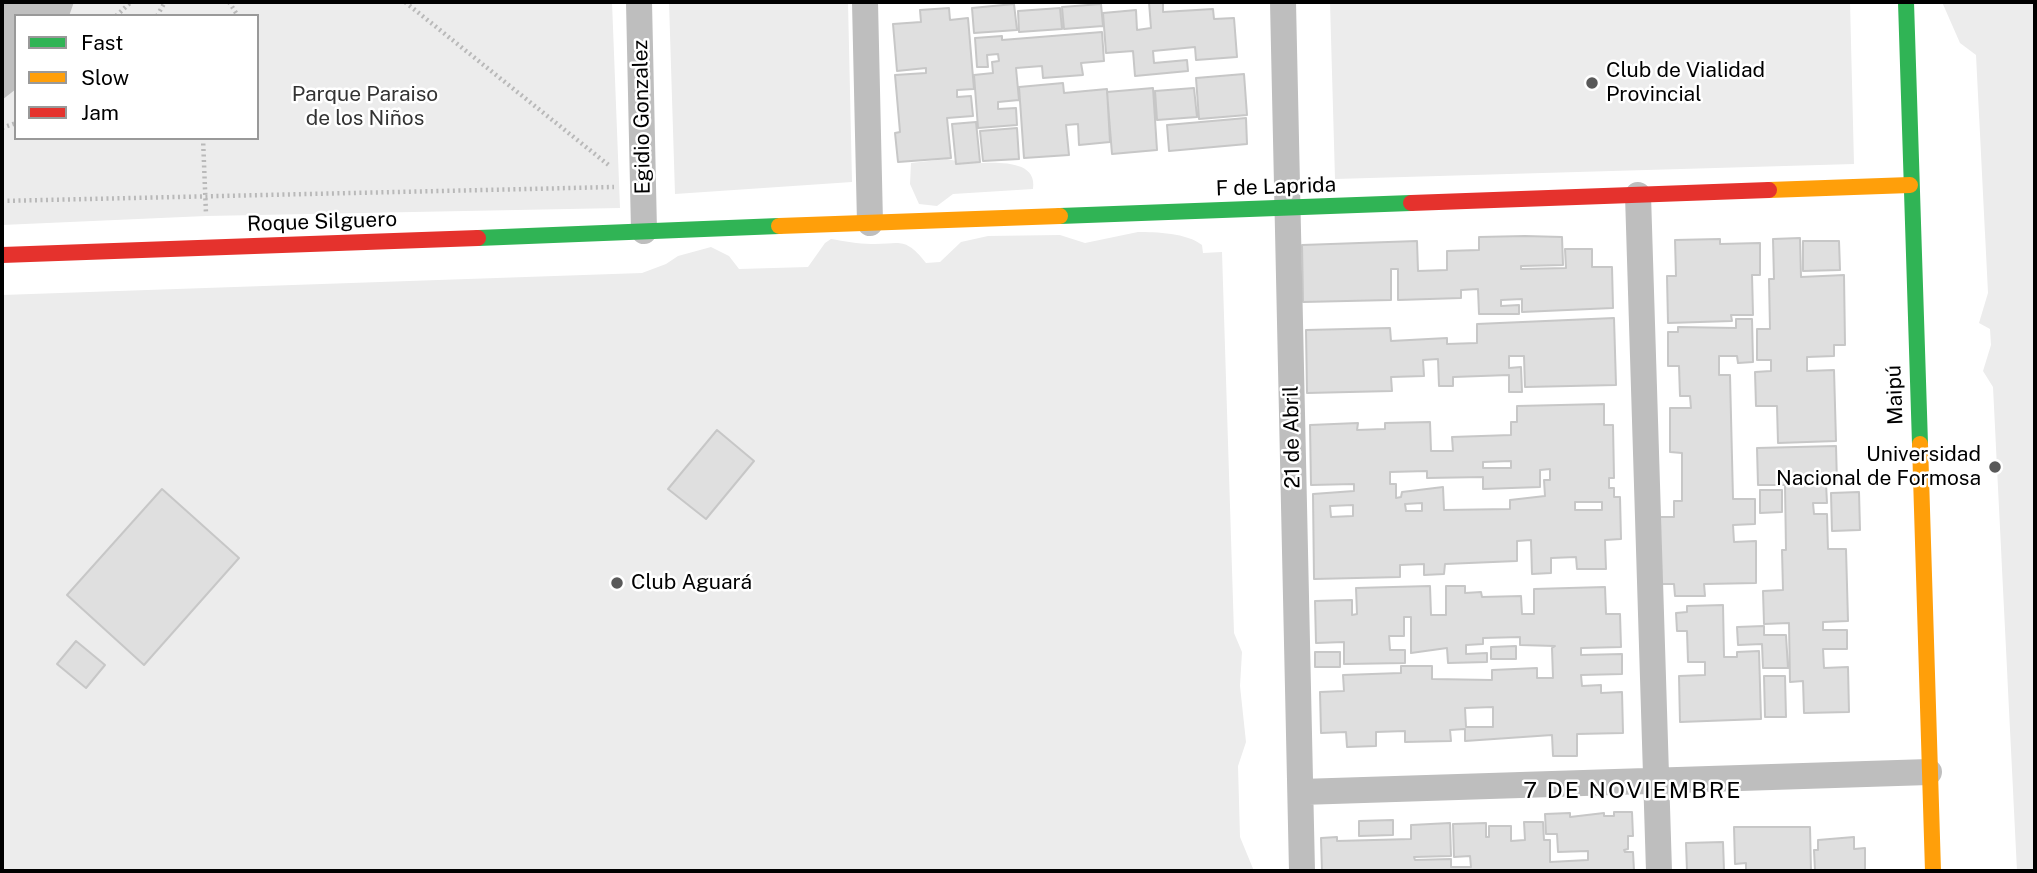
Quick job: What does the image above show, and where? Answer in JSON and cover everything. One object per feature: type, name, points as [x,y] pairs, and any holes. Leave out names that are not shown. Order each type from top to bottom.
[{"type":"street","name":"Egidio Gonzalez","points":[[639,2],[644,231]]},
{"type":"street","points":[[865,2],[870,223]]},
{"type":"street","name":"21 de Abril","points":[[1283,2],[1302,871]]},
{"type":"street","name":"Maipú","points":[[1906,2],[1933,871]]},
{"type":"street","name":"F de Laprida","points":[[644,231],[1910,185]]},
{"type":"street","points":[[1638,195],[1659,871]]},
{"type":"street","name":"Roque Silguero","points":[[2,255],[644,231]]},
{"type":"street","points":[[1301,792],[1929,772]]},
{"type":"path","points":[[118,14],[131,2]]},
{"type":"path","points":[[405,2],[611,167]]},
{"type":"path","points":[[203,140],[205,247]]},
{"type":"path","points":[[2,201],[643,187]]},
{"type":"green space","name":"Parque Paraiso de los Niños","points":[[2,2],[612,2],[620,208],[206,216],[2,225]]},
{"type":"green space","points":[[669,2],[848,2],[852,182],[675,194]]},
{"type":"green space","name":"Club de Vialidad Provincial","points":[[1330,2],[1850,2],[1854,164],[1335,179]]},
{"type":"green space","points":[[1942,2],[2035,2],[2035,871],[2017,871],[1993,387],[1983,371],[1991,345],[1990,329],[1979,323],[1988,293],[1976,55],[1960,43]]},
{"type":"green space","points":[[947,159],[1022,167],[1033,179],[1033,189],[953,194],[937,206],[919,204],[910,184],[911,163]]},
{"type":"green space","name":"Club Aguará","points":[[1138,232],[1180,236],[1202,245],[1203,253],[1222,252],[1234,633],[1242,652],[1240,686],[1246,742],[1238,766],[1240,837],[1254,871],[2,871],[2,295],[642,273],[666,264],[678,256],[711,247],[729,256],[739,269],[808,267],[831,239],[866,244],[901,243],[912,248],[926,263],[940,262],[961,242],[988,236],[1060,235],[1085,243]]},
{"type":"shaded area","points":[[2,2],[74,2],[70,14],[14,14],[14,91],[2,100]]},
{"type":"building","points":[[1149,2],[1163,2],[1163,12],[1213,9],[1214,19],[1234,18],[1237,57],[1196,60],[1195,47],[1153,51],[1154,63],[1187,60],[1188,71],[1135,76],[1133,51],[1106,53],[1103,13],[1136,10],[1137,30],[1151,28]]},
{"type":"building","points":[[1014,4],[1017,30],[974,33],[972,8]]},
{"type":"building","points":[[1101,4],[1103,26],[1064,29],[1062,7]]},
{"type":"building","points":[[949,8],[950,20],[968,18],[974,89],[957,90],[957,97],[971,96],[973,116],[947,118],[951,158],[898,162],[895,133],[900,132],[895,75],[926,73],[926,68],[897,71],[893,24],[921,22],[920,10]]},
{"type":"building","points":[[1060,8],[1062,29],[1019,32],[1018,11]]},
{"type":"building","points":[[1102,32],[1104,61],[1081,63],[1083,75],[1043,78],[1042,66],[1016,68],[1019,100],[998,102],[998,109],[1016,108],[1017,125],[978,128],[974,75],[993,73],[992,62],[999,61],[998,54],[987,55],[988,67],[977,67],[975,38],[1002,36],[1002,40]]},
{"type":"building","points":[[1244,74],[1247,115],[1199,119],[1196,78]]},
{"type":"building","points":[[1063,83],[1064,93],[1107,89],[1110,142],[1079,145],[1078,124],[1066,125],[1069,155],[1024,158],[1019,87]]},
{"type":"building","points":[[1153,88],[1157,150],[1112,154],[1107,92]]},
{"type":"building","points":[[1194,88],[1197,117],[1157,120],[1155,91]]},
{"type":"building","points":[[1246,118],[1247,144],[1169,151],[1167,125]]},
{"type":"building","points":[[976,122],[980,162],[956,164],[952,124]]},
{"type":"building","points":[[1017,128],[1019,159],[983,161],[980,131]]},
{"type":"building","points":[[1479,237],[1562,237],[1563,265],[1521,266],[1521,269],[1566,268],[1565,249],[1592,249],[1592,267],[1612,267],[1613,308],[1522,312],[1522,299],[1501,300],[1501,306],[1519,305],[1519,314],[1479,314],[1478,289],[1461,290],[1461,298],[1398,300],[1398,269],[1391,269],[1391,300],[1303,302],[1302,245],[1417,241],[1418,271],[1447,270],[1447,251],[1479,250]]},
{"type":"building","points":[[1800,238],[1801,277],[1844,275],[1845,345],[1834,345],[1834,356],[1807,357],[1807,371],[1834,370],[1836,441],[1778,443],[1777,406],[1756,406],[1755,372],[1771,371],[1771,360],[1757,360],[1757,329],[1770,329],[1769,279],[1774,279],[1773,239]]},
{"type":"building","points":[[1720,239],[1720,244],[1760,243],[1760,275],[1752,275],[1753,315],[1731,315],[1732,321],[1668,323],[1667,276],[1676,276],[1675,240]]},
{"type":"building","points":[[1803,241],[1839,241],[1840,270],[1803,271]]},
{"type":"building","points":[[1614,318],[1616,385],[1525,387],[1524,356],[1509,356],[1509,368],[1521,367],[1522,392],[1509,392],[1509,375],[1453,377],[1453,386],[1439,386],[1438,359],[1423,360],[1424,376],[1391,377],[1392,391],[1307,393],[1306,330],[1390,328],[1391,341],[1447,338],[1447,344],[1477,343],[1477,324]]},
{"type":"building","points":[[1736,319],[1752,319],[1753,362],[1738,363],[1737,356],[1719,356],[1719,375],[1730,375],[1733,499],[1755,499],[1755,524],[1733,525],[1734,542],[1756,541],[1756,583],[1704,584],[1705,596],[1675,596],[1674,584],[1661,584],[1659,517],[1674,517],[1674,501],[1682,501],[1682,453],[1670,452],[1670,408],[1691,408],[1690,396],[1680,396],[1679,366],[1668,366],[1668,332],[1678,332],[1678,327],[1736,328]]},
{"type":"building","points":[[1604,404],[1604,425],[1613,425],[1614,478],[1609,478],[1609,488],[1614,488],[1614,497],[1620,497],[1621,539],[1605,540],[1606,569],[1577,569],[1576,557],[1551,558],[1551,573],[1532,574],[1531,540],[1517,541],[1517,561],[1445,564],[1444,574],[1424,575],[1424,564],[1400,565],[1400,577],[1314,579],[1313,494],[1354,491],[1354,484],[1311,485],[1310,425],[1358,423],[1357,430],[1385,429],[1385,423],[1430,422],[1431,451],[1453,451],[1452,437],[1511,435],[1511,422],[1517,422],[1517,406]],"holes":[[[1511,461],[1511,468],[1483,468],[1483,462]],[[1550,469],[1550,480],[1544,480],[1545,496],[1510,500],[1510,509],[1444,510],[1443,487],[1402,492],[1401,497],[1396,498],[1396,484],[1390,484],[1390,472],[1427,471],[1427,478],[1483,477],[1483,489],[1540,487],[1540,470]],[[1575,502],[1602,502],[1602,510],[1575,510]],[[1422,503],[1422,511],[1406,511],[1405,504]],[[1353,505],[1353,516],[1331,517],[1330,506]]]},
{"type":"building","points":[[717,430],[754,461],[706,519],[668,489]]},
{"type":"building","points":[[1836,446],[1837,483],[1826,483],[1827,503],[1813,503],[1814,514],[1827,514],[1828,549],[1846,549],[1848,621],[1823,622],[1823,630],[1847,630],[1847,649],[1823,649],[1824,668],[1848,667],[1849,712],[1804,713],[1803,681],[1790,682],[1789,623],[1764,624],[1763,591],[1783,590],[1782,550],[1786,550],[1785,485],[1758,485],[1757,448]]},
{"type":"building","points":[[162,489],[239,558],[144,665],[67,595]]},
{"type":"building","points":[[1760,490],[1782,490],[1782,512],[1760,513]]},
{"type":"building","points":[[1859,492],[1860,530],[1832,531],[1831,493]]},
{"type":"building","points":[[1430,586],[1431,615],[1446,615],[1446,586],[1465,586],[1465,593],[1481,592],[1482,597],[1521,596],[1522,614],[1534,614],[1534,589],[1605,587],[1606,614],[1620,614],[1621,647],[1581,648],[1581,655],[1622,654],[1622,674],[1581,675],[1582,686],[1601,685],[1601,693],[1622,692],[1623,733],[1577,734],[1577,756],[1553,756],[1552,735],[1465,741],[1465,729],[1450,730],[1451,741],[1405,742],[1405,731],[1376,732],[1376,746],[1347,747],[1346,732],[1321,733],[1320,692],[1344,691],[1343,675],[1401,673],[1401,666],[1432,666],[1432,679],[1492,680],[1492,670],[1537,668],[1537,678],[1553,678],[1552,648],[1555,646],[1520,645],[1520,637],[1483,638],[1483,644],[1466,645],[1466,654],[1487,653],[1487,662],[1448,663],[1447,648],[1411,653],[1411,617],[1404,617],[1404,636],[1389,636],[1390,650],[1405,650],[1405,663],[1344,664],[1344,642],[1316,643],[1315,601],[1352,600],[1352,615],[1357,614],[1356,588]],"holes":[[[1493,707],[1493,727],[1466,727],[1465,708]]]},
{"type":"building","points":[[1723,605],[1724,657],[1737,657],[1737,652],[1759,651],[1761,719],[1680,722],[1679,676],[1705,675],[1705,662],[1688,662],[1687,631],[1677,631],[1676,613],[1687,612],[1687,606]]},
{"type":"building","points":[[1764,626],[1764,635],[1786,635],[1788,668],[1763,668],[1762,644],[1738,645],[1737,627]]},
{"type":"building","points":[[76,641],[105,665],[86,688],[57,664]]},
{"type":"building","points":[[1516,646],[1516,659],[1491,659],[1491,647]]},
{"type":"building","points":[[1315,652],[1340,652],[1340,667],[1315,667]]},
{"type":"building","points":[[1764,676],[1785,676],[1786,717],[1765,717]]},
{"type":"building","points":[[1614,812],[1632,812],[1633,836],[1628,836],[1628,849],[1624,850],[1633,852],[1634,871],[1322,871],[1321,838],[1337,837],[1337,841],[1411,839],[1411,825],[1450,823],[1451,856],[1414,857],[1415,860],[1451,859],[1451,867],[1471,867],[1470,856],[1454,857],[1453,824],[1486,823],[1486,837],[1489,837],[1489,826],[1511,826],[1511,841],[1525,840],[1524,822],[1543,822],[1544,840],[1550,840],[1550,862],[1588,860],[1588,851],[1558,852],[1557,834],[1546,834],[1545,814],[1570,813],[1570,817],[1604,813],[1604,816],[1614,816]]},
{"type":"building","points":[[1393,820],[1393,835],[1359,836],[1359,821]]},
{"type":"building","points":[[1734,827],[1810,827],[1811,871],[1746,871],[1746,863],[1735,864]]},
{"type":"building","points":[[1854,837],[1854,849],[1865,848],[1865,871],[1815,871],[1814,850],[1818,850],[1818,840]]},
{"type":"building","points":[[1723,842],[1724,871],[1687,871],[1686,843]]},
{"type":"traffic: fast","points":[[1906,2],[1920,444]]},
{"type":"traffic: fast","points":[[1060,216],[1411,203]]},
{"type":"traffic: fast","points":[[478,238],[779,226]]},
{"type":"traffic: slow","points":[[1769,190],[1910,185]]},
{"type":"traffic: slow","points":[[779,226],[1060,216]]},
{"type":"traffic: slow","points":[[1920,444],[1933,871]]},
{"type":"traffic: jam","points":[[1411,203],[1769,190]]},
{"type":"traffic: jam","points":[[2,255],[478,238]]},
{"type":"place","name":"Club de Vialidad Provincial","points":[[1592,83]]},
{"type":"place","name":"Universidad Nacional de Formosa","points":[[1995,467]]},
{"type":"place","name":"Club Aguará","points":[[617,583]]},
{"type":"district","name":"7 DE NOVIEMBRE","points":[[1633,791]]}]
